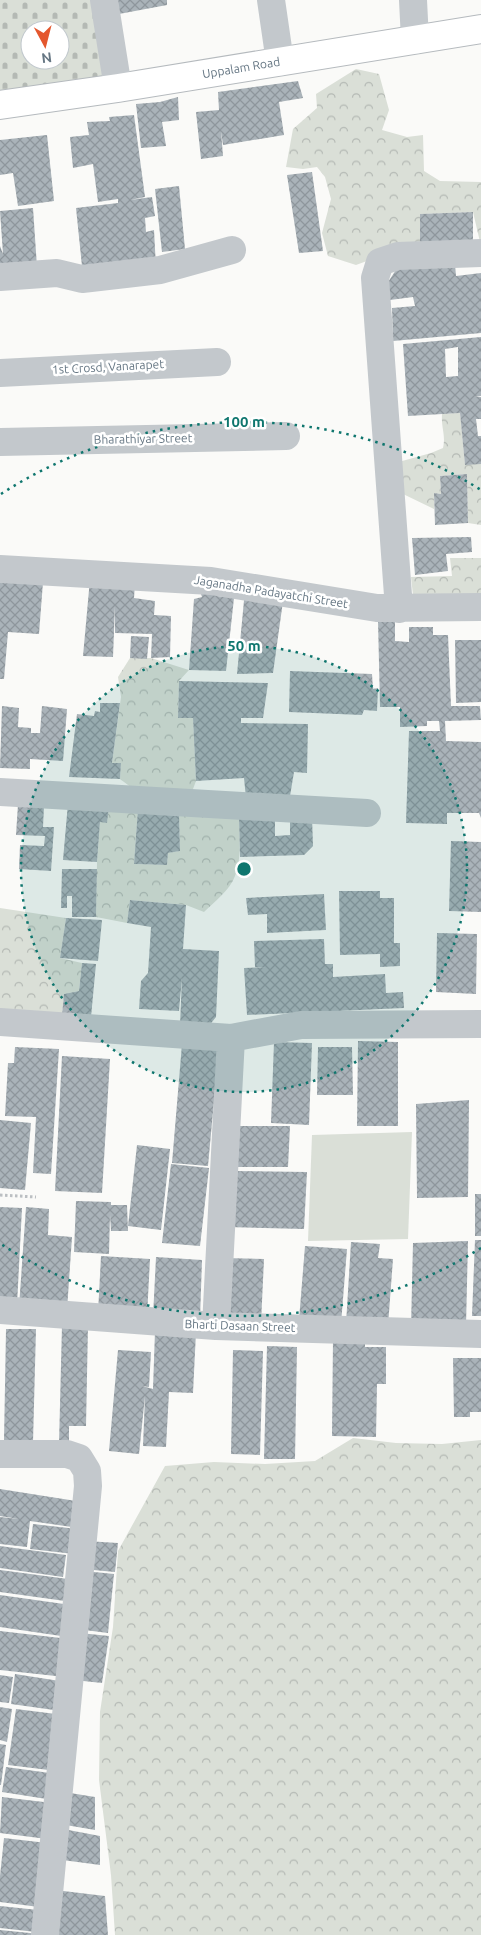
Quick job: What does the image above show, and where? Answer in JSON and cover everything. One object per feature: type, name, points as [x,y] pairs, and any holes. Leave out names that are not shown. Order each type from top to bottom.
[{"type":"main road","name":"Uppalam Road","points":[[0,105],[118,88],[481,29]]},
{"type":"street","points":[[104,0],[118,88]]},
{"type":"street","points":[[271,0],[280,62]]},
{"type":"street","points":[[413,0],[415,40]]},
{"type":"street","points":[[0,277],[56,273],[82,279],[160,270],[232,250]]},
{"type":"street","points":[[399,609],[375,278],[380,262],[398,256],[481,253]]},
{"type":"street","name":"1st Crosd, Vanarapet","points":[[0,372],[217,362]]},
{"type":"street","name":"Bharathiyar Street","points":[[0,442],[286,436]]},
{"type":"street","name":"Jaganadha Padayatchi Street","points":[[0,569],[212,581],[377,608],[481,607]]},
{"type":"street","points":[[0,792],[367,813]]},
{"type":"street","points":[[0,1022],[231,1038],[301,1025],[481,1024]]},
{"type":"street","points":[[216,1326],[231,1038]]},
{"type":"street","name":"Bharti Dasaan Street","points":[[0,1310],[216,1326],[481,1334]]},
{"type":"street","points":[[0,1454],[67,1454],[80,1458],[87,1471],[88,1478],[45,1935]]},
{"type":"path","points":[[0,1195],[36,1197]]},
{"type":"green space","points":[[0,0],[104,0],[118,88],[0,105]]},
{"type":"green space","points":[[356,69],[379,74],[389,110],[382,130],[407,137],[423,135],[424,171],[440,181],[481,182],[481,242],[473,212],[421,214],[420,249],[375,258],[356,265],[328,256],[322,233],[331,199],[325,177],[317,167],[303,169],[286,167],[293,129],[317,108],[316,94]]},
{"type":"green space","points":[[460,413],[465,464],[481,464],[481,525],[468,523],[467,474],[440,476],[441,494],[434,493],[434,509],[403,494],[395,463],[443,448],[442,414]]},
{"type":"green space","points":[[450,558],[481,558],[481,601],[414,604],[411,577],[452,576]]},
{"type":"green space","points":[[130,658],[151,658],[189,670],[179,681],[178,718],[193,718],[196,781],[190,797],[136,791],[120,779],[121,763],[112,763],[121,697],[118,677]]},
{"type":"green space","points":[[109,807],[138,808],[134,864],[167,865],[168,853],[180,851],[179,810],[239,817],[239,855],[233,881],[204,912],[186,905],[130,900],[127,923],[96,917],[100,822],[107,822]]},
{"type":"green space","points":[[0,908],[66,918],[60,958],[82,963],[79,991],[64,994],[62,1014],[0,1022]]},
{"type":"green space","points":[[412,1132],[408,1239],[308,1241],[312,1135]]},
{"type":"green space","points":[[353,1438],[396,1443],[442,1444],[481,1440],[481,1935],[115,1935],[111,1875],[99,1780],[100,1712],[113,1627],[118,1551],[165,1466],[214,1462],[265,1464],[315,1461]]},
{"type":"building","points":[[116,0],[167,0],[167,5],[119,14]]},
{"type":"building","points":[[298,81],[303,98],[279,102],[284,135],[223,145],[221,131],[223,156],[201,159],[196,112],[219,110],[218,92]]},
{"type":"building","points":[[178,97],[179,120],[162,122],[166,146],[141,148],[136,104],[160,102]]},
{"type":"building","points":[[134,115],[145,197],[130,200],[152,197],[155,216],[145,218],[146,232],[154,230],[156,267],[83,276],[76,208],[118,203],[118,199],[98,202],[93,164],[73,168],[70,137],[89,135],[87,122],[110,121],[109,117]]},
{"type":"building","points":[[47,135],[54,201],[18,206],[13,173],[0,175],[0,140]]},
{"type":"building","points":[[312,172],[323,251],[299,253],[287,175]]},
{"type":"building","points":[[179,186],[185,249],[162,252],[155,189]]},
{"type":"building","points":[[33,208],[37,267],[0,272],[0,246],[3,254],[0,211]]},
{"type":"building","points":[[473,212],[473,245],[420,249],[420,214]]},
{"type":"building","points":[[455,264],[456,276],[481,273],[481,333],[393,341],[392,308],[415,306],[413,297],[390,300],[386,285],[398,267]]},
{"type":"building","points":[[481,337],[481,396],[475,396],[481,397],[481,419],[476,419],[478,436],[481,436],[481,464],[465,465],[460,413],[408,416],[403,344]],"holes":[[[458,347],[458,376],[446,377],[445,349]]]},
{"type":"building","points":[[467,474],[468,523],[435,525],[434,493],[441,494],[440,476]]},
{"type":"building","points":[[471,537],[472,552],[446,554],[448,571],[415,575],[412,538]]},
{"type":"building","points":[[90,579],[135,583],[134,598],[155,601],[154,615],[171,616],[170,657],[151,658],[152,634],[115,633],[115,606],[113,657],[83,656]]},
{"type":"building","points":[[0,580],[43,582],[39,634],[8,632],[4,679],[0,679]]},
{"type":"building","points":[[245,590],[284,594],[273,673],[237,674]]},
{"type":"building","points":[[200,591],[216,592],[217,596],[234,598],[226,671],[189,670],[194,599],[202,597]]},
{"type":"building","points":[[395,619],[395,641],[409,642],[409,627],[433,627],[433,635],[448,635],[451,706],[480,706],[481,720],[445,721],[446,741],[481,742],[481,818],[479,813],[447,813],[447,824],[406,823],[409,731],[440,731],[439,721],[427,721],[427,726],[400,727],[400,707],[380,707],[378,620]]},
{"type":"building","points":[[131,636],[149,637],[147,659],[130,658]]},
{"type":"building","points":[[455,640],[481,640],[481,702],[456,703]]},
{"type":"building","points":[[290,671],[372,674],[373,689],[378,688],[377,711],[364,710],[362,715],[289,712]]},
{"type":"building","points":[[179,681],[268,683],[263,718],[241,718],[241,723],[308,724],[307,773],[294,772],[288,808],[246,798],[244,778],[196,781],[193,718],[178,718]]},
{"type":"building","points":[[100,703],[120,703],[112,763],[121,763],[120,779],[69,777],[77,714],[94,716],[95,711],[100,712]]},
{"type":"building","points":[[2,706],[19,708],[18,727],[31,728],[31,733],[40,733],[42,706],[67,709],[63,761],[30,759],[30,769],[0,768]]},
{"type":"building","points":[[68,803],[109,807],[107,823],[100,822],[97,862],[63,860]]},
{"type":"building","points":[[18,804],[44,806],[43,827],[54,827],[51,871],[19,869],[20,845],[44,846],[45,836],[16,835]]},
{"type":"building","points":[[138,808],[179,810],[180,851],[168,853],[167,865],[134,864]]},
{"type":"building","points":[[275,816],[275,836],[290,835],[290,818],[312,817],[313,846],[304,855],[240,857],[239,817]]},
{"type":"building","points":[[451,841],[481,842],[481,912],[449,911]]},
{"type":"building","points":[[62,869],[97,869],[96,917],[72,917],[72,896],[67,896],[67,908],[61,908]]},
{"type":"building","points":[[339,891],[380,891],[380,898],[394,898],[394,943],[400,943],[400,966],[380,967],[380,954],[340,955]]},
{"type":"building","points":[[324,894],[326,930],[267,933],[267,914],[248,915],[246,898]]},
{"type":"building","points":[[130,900],[186,905],[183,949],[219,951],[216,1017],[208,1027],[180,1026],[182,977],[179,1011],[139,1009],[141,981],[148,973],[151,927],[127,923]]},
{"type":"building","points":[[66,918],[102,920],[98,961],[60,958]]},
{"type":"building","points":[[437,933],[477,934],[476,994],[436,992]]},
{"type":"building","points":[[324,939],[325,964],[333,964],[333,977],[385,974],[386,993],[403,992],[404,1008],[247,1015],[244,968],[266,967],[255,967],[254,941]]},
{"type":"building","points":[[82,963],[96,964],[91,1017],[62,1014],[64,994],[79,991]]},
{"type":"building","points":[[358,1041],[398,1042],[398,1126],[357,1126]]},
{"type":"building","points":[[274,1042],[312,1043],[309,1125],[271,1123]]},
{"type":"building","points":[[182,1044],[219,1047],[208,1166],[172,1163]]},
{"type":"building","points":[[15,1047],[59,1049],[51,1174],[33,1173],[36,1117],[5,1116],[8,1063],[14,1063]]},
{"type":"building","points":[[318,1047],[352,1047],[353,1095],[317,1095]]},
{"type":"building","points":[[62,1056],[110,1059],[102,1193],[55,1191]]},
{"type":"building","points":[[469,1100],[468,1197],[417,1198],[416,1104]]},
{"type":"building","points":[[0,1120],[31,1123],[25,1190],[0,1188]]},
{"type":"building","points":[[233,1126],[290,1126],[288,1167],[231,1167]]},
{"type":"building","points":[[137,1145],[170,1149],[161,1230],[128,1226]]},
{"type":"building","points":[[171,1164],[209,1168],[200,1246],[162,1243]]},
{"type":"building","points":[[229,1171],[307,1172],[304,1229],[226,1227]]},
{"type":"building","points":[[475,1194],[481,1194],[481,1236],[475,1236]]},
{"type":"building","points":[[76,1201],[111,1202],[111,1205],[127,1205],[128,1231],[111,1231],[110,1215],[109,1254],[74,1252]]},
{"type":"building","points":[[0,1207],[22,1208],[17,1305],[0,1305]]},
{"type":"building","points":[[26,1207],[49,1209],[48,1235],[72,1237],[67,1310],[19,1307]]},
{"type":"building","points":[[475,1240],[481,1240],[481,1316],[472,1316]]},
{"type":"building","points":[[468,1241],[466,1326],[411,1327],[413,1243]]},
{"type":"building","points":[[351,1242],[380,1244],[378,1258],[393,1259],[388,1326],[346,1324]]},
{"type":"building","points":[[305,1246],[347,1249],[341,1324],[299,1320]]},
{"type":"building","points":[[101,1256],[150,1259],[147,1316],[98,1313]]},
{"type":"building","points":[[156,1257],[202,1260],[200,1319],[153,1317]]},
{"type":"building","points":[[223,1258],[264,1259],[261,1323],[220,1322]]},
{"type":"building","points":[[62,1325],[88,1325],[86,1426],[69,1426],[69,1445],[59,1444]]},
{"type":"building","points":[[6,1329],[36,1329],[33,1442],[4,1441]]},
{"type":"building","points":[[155,1331],[196,1332],[193,1393],[169,1392],[166,1447],[143,1446],[145,1396],[139,1454],[109,1451],[118,1350],[151,1352],[149,1387],[142,1386],[153,1389]]},
{"type":"building","points":[[333,1339],[365,1339],[365,1347],[386,1347],[386,1384],[377,1384],[376,1437],[332,1436]]},
{"type":"building","points":[[267,1346],[297,1347],[295,1459],[264,1459]]},
{"type":"building","points":[[233,1350],[263,1351],[260,1455],[231,1454]]},
{"type":"building","points":[[453,1358],[481,1358],[481,1412],[470,1412],[470,1417],[454,1417]]},
{"type":"building","points":[[0,1489],[76,1501],[72,1527],[30,1521],[27,1547],[0,1544],[0,1517],[19,1519],[0,1516]]},
{"type":"building","points":[[33,1524],[77,1529],[74,1554],[30,1549]]},
{"type":"building","points":[[86,1541],[118,1543],[115,1572],[83,1569]]},
{"type":"building","points":[[0,1546],[66,1555],[63,1577],[0,1568]]},
{"type":"building","points":[[0,1570],[68,1579],[65,1601],[0,1592]]},
{"type":"building","points":[[84,1571],[114,1574],[108,1633],[77,1629]]},
{"type":"building","points":[[0,1595],[71,1605],[68,1637],[0,1627]]},
{"type":"building","points":[[0,1631],[69,1639],[65,1677],[0,1670]]},
{"type":"building","points":[[80,1633],[109,1636],[102,1683],[74,1680]]},
{"type":"building","points":[[15,1674],[66,1682],[61,1711],[11,1704]]},
{"type":"building","points":[[0,1675],[13,1677],[9,1703],[0,1702]]},
{"type":"building","points":[[0,1707],[12,1709],[7,1742],[0,1740]]},
{"type":"building","points":[[16,1709],[64,1715],[57,1771],[8,1765]]},
{"type":"building","points":[[0,1744],[6,1745],[1,1785],[0,1785]]},
{"type":"building","points":[[6,1767],[57,1774],[53,1800],[2,1792]]},
{"type":"building","points":[[64,1792],[95,1797],[95,1830],[60,1824]]},
{"type":"building","points":[[2,1797],[52,1803],[47,1839],[0,1833]]},
{"type":"building","points":[[58,1828],[100,1836],[100,1865],[55,1859]]},
{"type":"building","points":[[4,1838],[47,1843],[39,1907],[0,1902],[0,1876]]},
{"type":"building","points":[[55,1890],[105,1896],[108,1935],[51,1935]]},
{"type":"building","points":[[0,1906],[38,1910],[36,1932],[0,1928]]},
{"type":"building","points":[[0,1930],[40,1934],[40,1935],[0,1935]]}]
